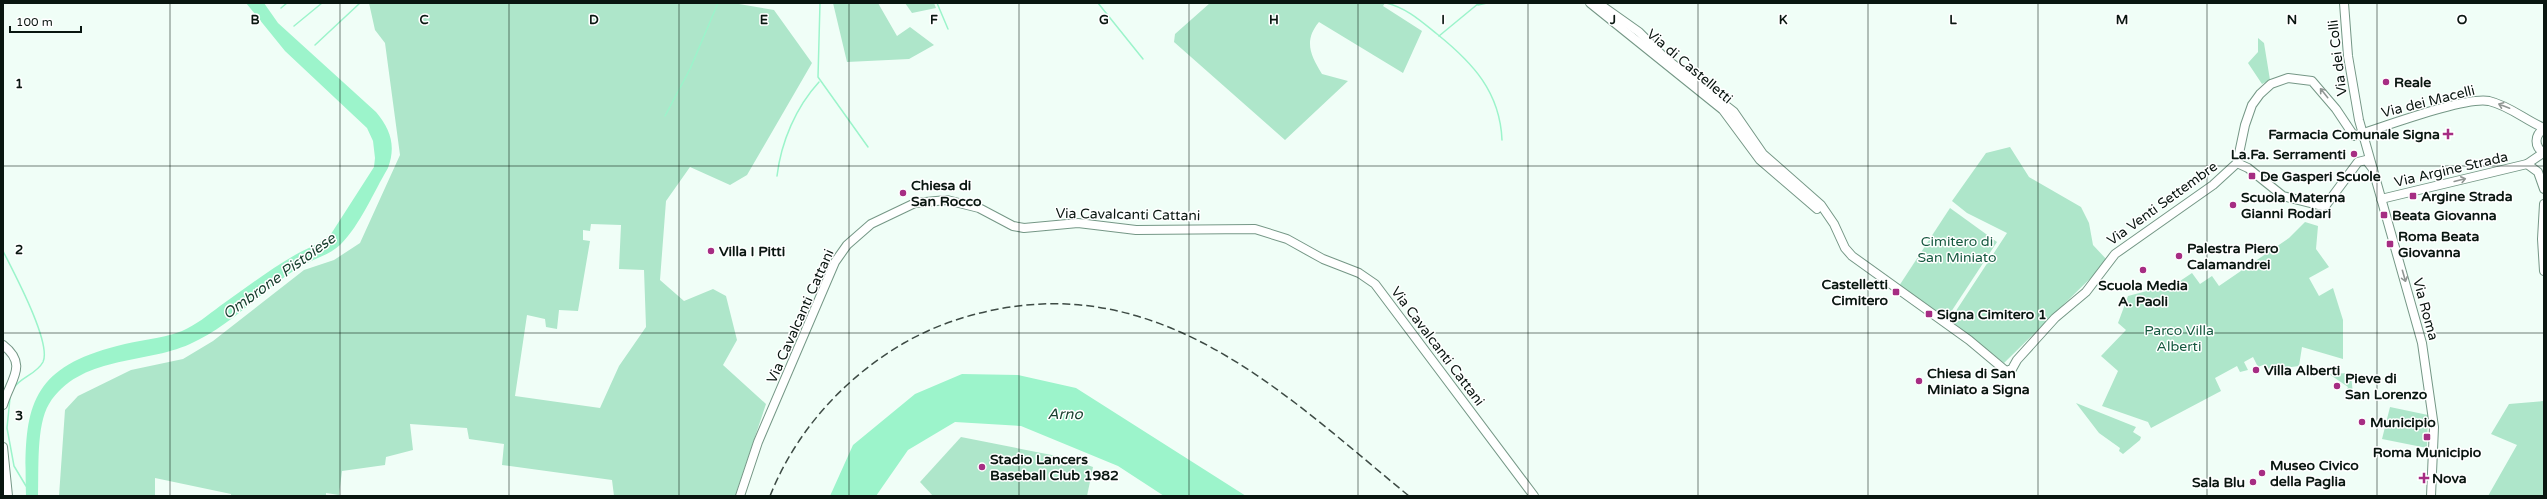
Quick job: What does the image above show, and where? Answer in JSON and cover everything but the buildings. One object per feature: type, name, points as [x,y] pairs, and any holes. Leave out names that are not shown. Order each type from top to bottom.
[{"type":"main road","name":"Via di Castelletti","points":[[1590,3],[1723,110],[1760,160],[1834,224]]},
{"type":"main road","name":"Via di Castelletti","points":[[1598,3],[1639,32],[1666,58],[1734,112],[1763,154],[1821,205],[1834,224],[1845,248],[1852,256],[1919,306],[1969,340],[2004,369]]},
{"type":"main road","name":"Via dei Colli","points":[[2344,3],[2348,56],[2359,120],[2363,134]]},
{"type":"main road","name":"Via Venti Settembre","points":[[2004,369],[2017,360],[2055,318],[2086,292],[2115,254],[2213,185],[2237,163],[2252,104],[2271,84],[2288,78],[2312,80],[2336,109],[2354,136]]},
{"type":"main road","name":"Via dei Macelli","points":[[2354,136],[2376,128],[2479,100],[2507,107],[2529,121],[2544,128]]},
{"type":"main road","name":"Via dei Macelli","points":[[2359,120],[2364,126],[2376,128]]},
{"type":"main road","points":[[2544,128],[2538,134],[2536,142],[2544,155],[2527,164],[2538,172],[2544,189]]},
{"type":"main road","name":"Via Roma","points":[[2363,134],[2425,357],[2434,427],[2431,496]]},
{"type":"main road","points":[[2237,163],[2248,168],[2283,196],[2322,206],[2326,205],[2358,162],[2366,160],[2374,171]]},
{"type":"main road","name":"Via Argine Strada","points":[[2381,198],[2527,164]]},
{"type":"main road","name":"Via Cavalcanti Cattani","points":[[740,496],[761,436],[835,262],[847,244],[871,224],[915,202],[947,200],[978,208],[1013,226],[1024,228],[1078,223],[1136,230],[1224,227],[1255,229],[1278,235],[1323,259],[1368,278],[1426,350],[1534,496]]},
{"type":"main road","points":[[2544,204],[2542,239],[2544,271]]},
{"type":"main road","points":[[3,345],[16,358],[17,365],[3,405]]},
{"type":"main road","points":[[3,447],[8,496]]},
{"type":"green space","points":[[369,3],[733,3],[774,10],[812,63],[747,175],[730,185],[690,167],[666,201],[660,280],[684,301],[713,289],[726,296],[737,340],[723,365],[766,404],[735,496],[614,496],[612,480],[502,465],[504,444],[469,439],[467,428],[410,424],[413,450],[386,457],[385,465],[342,471],[339,495],[326,493],[326,496],[231,496],[231,494],[155,478],[155,496],[59,496],[65,410],[78,396],[131,370],[183,359],[213,341],[304,270],[334,260],[360,243],[400,155],[385,43],[375,30]],"holes":[[[591,224],[621,225],[619,269],[644,270],[646,327],[619,366],[600,408],[515,396],[527,315],[545,319],[546,327],[557,329],[559,310],[578,311],[590,241],[583,240],[583,230],[590,231]]]},
{"type":"green space","points":[[833,3],[878,3],[897,36],[910,27],[934,45],[909,59],[847,62]]},
{"type":"green space","points":[[905,3],[934,3],[936,8],[912,13]]},
{"type":"green space","points":[[1210,3],[1385,3],[1383,6],[1422,31],[1403,73],[1319,22],[1311,36],[1310,48],[1312,55],[1322,74],[1348,81],[1285,140],[1174,42],[1175,34]]},
{"type":"green space","points":[[2258,38],[2264,43],[2270,80],[2262,84],[2248,63],[2258,52]]},
{"type":"green space","points":[[2010,147],[2029,177],[2081,207],[2089,223],[2093,245],[2108,261],[2004,363],[1950,320],[2007,233],[1967,213],[1952,201],[1986,153]]},
{"type":"green space","name":"Cimitero di San Miniato","points":[[1950,208],[1997,242],[1947,318],[1899,286]]},
{"type":"green space","name":"Parco Villa Alberti","points":[[2305,222],[2318,226],[2316,249],[2329,267],[2309,278],[2319,296],[2333,288],[2343,320],[2343,359],[2302,347],[2299,366],[2277,369],[2275,367],[2266,373],[2263,365],[2258,367],[2253,357],[2244,362],[2248,370],[2240,372],[2237,366],[2215,378],[2221,391],[2151,428],[2148,422],[2102,406],[2118,371],[2101,356],[2126,330],[2118,323],[2128,296],[2177,283],[2192,273],[2200,284],[2212,276],[2219,286],[2289,238]]},
{"type":"green space","points":[[2349,373],[2351,375],[2353,394],[2346,391],[2348,387],[2329,374]]},
{"type":"green space","points":[[2544,401],[2544,496],[2488,496],[2517,445],[2491,434],[2509,404]]},
{"type":"green space","points":[[2076,403],[2136,427],[2133,432],[2141,437],[2140,440],[2123,454],[2119,451],[2120,448],[2099,433]]},
{"type":"green space","points":[[2390,407],[2428,415],[2427,448],[2382,439]]},
{"type":"green space","points":[[961,437],[1067,458],[1093,467],[1087,496],[933,496],[920,482]]},
{"type":"water","name":"Ombrone Pistoiese","points":[[246,3],[264,3],[278,23],[376,112],[385,125],[391,138],[392,152],[388,168],[354,228],[340,245],[284,277],[219,328],[205,337],[172,351],[95,369],[78,377],[62,388],[49,404],[42,424],[39,448],[38,496],[26,496],[27,440],[30,418],[37,398],[48,381],[64,367],[87,356],[117,346],[174,334],[187,329],[202,320],[247,286],[295,255],[322,241],[331,234],[374,167],[375,158],[373,141],[367,128],[285,51]]},
{"type":"water","name":"Arno","points":[[962,374],[1018,375],[1076,388],[1246,496],[1164,496],[1118,466],[1021,426],[955,422],[908,450],[876,496],[830,496],[853,445],[915,394]]},
{"type":"waterway","points":[[281,8],[287,3]]},
{"type":"waterway","points":[[294,26],[322,3]]},
{"type":"waterway","points":[[315,45],[360,3]]},
{"type":"waterway","points":[[665,116],[690,69],[718,3]]},
{"type":"waterway","points":[[820,3],[818,77],[868,147]]},
{"type":"waterway","points":[[937,3],[948,29]]},
{"type":"waterway","points":[[1098,3],[1143,59]]},
{"type":"waterway","points":[[1386,3],[1401,8],[1419,20],[1450,45],[1473,68],[1490,93],[1496,107],[1502,140]]},
{"type":"waterway","points":[[1439,36],[1479,3]]},
{"type":"waterway","points":[[1478,5],[1487,3]]},
{"type":"waterway","points":[[777,176],[782,150],[791,126],[803,102],[819,82]]},
{"type":"waterway","points":[[3,251],[37,324],[42,339],[44,353],[43,362],[40,366],[13,389]]},
{"type":"waterway","points":[[10,398],[7,428],[14,466],[26,486]]},
{"type":"railway","points":[[770,496],[793,450],[824,408],[861,373],[904,343],[931,329],[988,311],[1018,306],[1076,305],[1131,314],[1182,333],[1231,359],[1277,390],[1322,424],[1409,496]]},
{"type":"place","name":"Reale","points":[[2386,82]]},
{"type":"place","name":"Farmacia Comunale Signa","points":[[2448,134]]},
{"type":"place","name":"La.Fa. Serramenti","points":[[2354,154]]},
{"type":"place","name":"De Gasperi Scuole","points":[[2252,176]]},
{"type":"place","name":"Chiesa di San Rocco","points":[[903,193]]},
{"type":"place","name":"Argine Strada","points":[[2413,196]]},
{"type":"place","name":"Scuola Materna Gianni Rodari","points":[[2233,205]]},
{"type":"place","name":"Beata Giovanna","points":[[2384,215]]},
{"type":"place","name":"Roma Beata Giovanna","points":[[2390,244]]},
{"type":"place","name":"Villa I Pitti","points":[[711,251]]},
{"type":"place","name":"Palestra Piero Calamandrei","points":[[2179,256]]},
{"type":"place","name":"Scuola Media A. Paoli","points":[[2143,270]]},
{"type":"place","name":"Castelletti Cimitero","points":[[1896,292]]},
{"type":"place","name":"Signa Cimitero 1","points":[[1929,314]]},
{"type":"place","name":"Villa Alberti","points":[[2256,370]]},
{"type":"place","name":"Chiesa di San Miniato a Signa","points":[[1919,381]]},
{"type":"place","name":"Pieve di San Lorenzo","points":[[2337,386]]},
{"type":"place","name":"Municipio","points":[[2362,422]]},
{"type":"place","name":"Roma Municipio","points":[[2427,437]]},
{"type":"place","name":"Stadio Lancers Baseball Club 1982","points":[[982,467]]},
{"type":"place","name":"Museo Civico della Paglia","points":[[2262,473]]},
{"type":"place","name":"Nova","points":[[2424,478]]},
{"type":"place","name":"Sala Blu","points":[[2253,482]]}]
